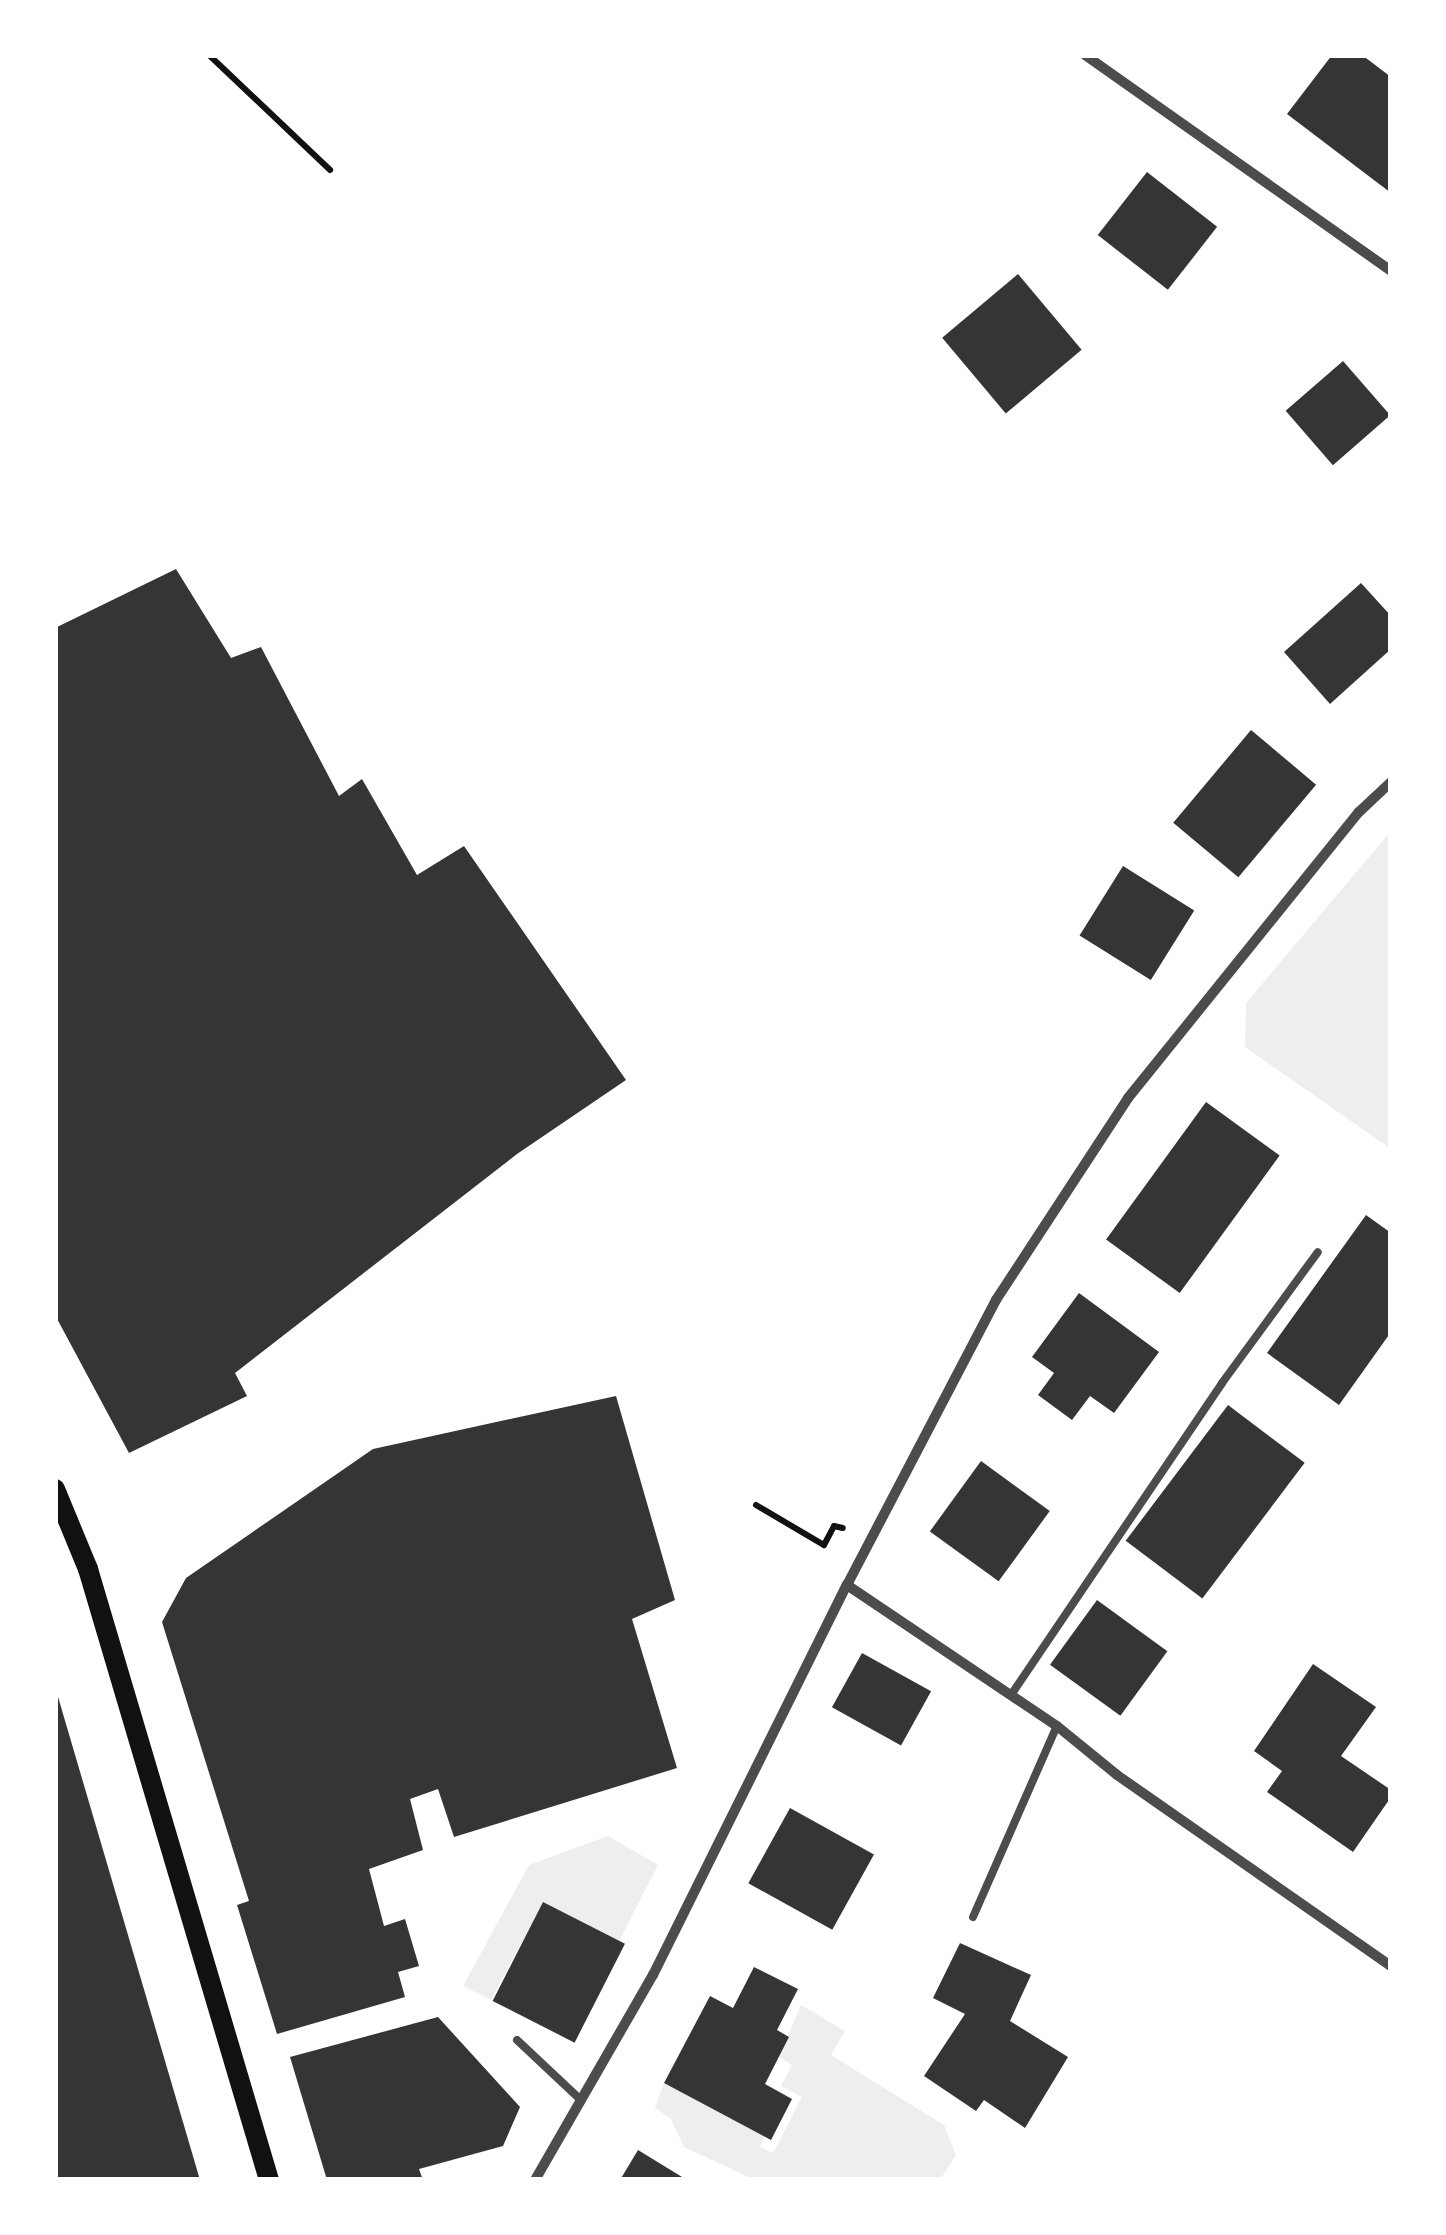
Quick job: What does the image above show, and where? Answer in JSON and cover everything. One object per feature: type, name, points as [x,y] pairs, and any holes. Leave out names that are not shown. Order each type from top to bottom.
[{"type":"main road","points":[[55,1488],[88,1569],[270,2180]]},
{"type":"street","points":[[1086,55],[1391,272]]},
{"type":"street","points":[[535,2180],[653,1975],[847,1585],[996,1300],[1128,1098],[1359,812],[1391,782]]},
{"type":"street","points":[[847,1585],[1057,1726],[1116,1774],[1391,1966]]},
{"type":"lane","points":[[1011,1695],[1222,1383],[1318,1252]]},
{"type":"lane","points":[[972,1918],[1057,1726]]},
{"type":"lane","points":[[517,2040],[581,2100]]},
{"type":"path","points":[[210,55],[330,170]]},
{"type":"path","points":[[756,1505],[824,1545],[834,1526],[870,1543]]},
{"type":"shaded area","points":[[1391,831],[1391,1149],[1245,1047],[1246,1003]]},
{"type":"shaded area","points":[[608,1836],[658,1865],[619,1941],[543,1902],[491,2000],[463,1986],[529,1865]]},
{"type":"shaded area","points":[[801,2005],[845,2031],[831,2055],[944,2125],[956,2155],[940,2180],[755,2180],[684,2147],[671,2119],[655,2108],[664,2083],[765,2136],[760,2147],[773,2153],[802,2097],[781,2086],[792,2065],[779,2057]]},
{"type":"building","points":[[1332,55],[1362,55],[1391,77],[1391,193],[1287,114]]},
{"type":"building","points":[[1147,172],[1217,227],[1168,290],[1098,235]]},
{"type":"building","points":[[1018,274],[1082,350],[1006,413],[942,338]]},
{"type":"building","points":[[1343,361],[1390,415],[1333,465],[1286,411]]},
{"type":"building","points":[[176,569],[231,658],[261,647],[339,796],[362,779],[417,875],[464,846],[626,1080],[517,1154],[235,1373],[247,1396],[129,1453],[55,1315],[55,628]]},
{"type":"building","points":[[1361,583],[1391,616],[1391,649],[1330,704],[1284,652]]},
{"type":"building","points":[[1251,730],[1316,785],[1238,877],[1173,823]]},
{"type":"building","points":[[1123,866],[1194,911],[1151,980],[1080,936]]},
{"type":"building","points":[[1206,1102],[1280,1155],[1180,1293],[1106,1240]]},
{"type":"building","points":[[1366,1215],[1391,1233],[1391,1332],[1339,1405],[1267,1353]]},
{"type":"building","points":[[1079,1293],[1159,1352],[1114,1413],[1090,1396],[1072,1420],[1038,1395],[1054,1373],[1032,1357]]},
{"type":"building","points":[[616,1396],[675,1600],[632,1619],[677,1768],[454,1837],[438,1789],[410,1799],[423,1850],[369,1869],[384,1926],[405,1919],[419,1966],[398,1972],[405,1997],[277,2034],[237,1905],[249,1901],[162,1622],[186,1578],[373,1449]]},
{"type":"building","points":[[1228,1405],[1305,1463],[1202,1599],[1126,1541]]},
{"type":"building","points":[[981,1461],[1050,1511],[999,1581],[930,1531]]},
{"type":"building","points":[[1097,1600],[1167,1651],[1120,1716],[1050,1665]]},
{"type":"building","points":[[862,1653],[931,1691],[901,1746],[832,1707]]},
{"type":"building","points":[[1313,1664],[1376,1707],[1341,1756],[1391,1790],[1391,1797],[1353,1852],[1267,1792],[1282,1771],[1254,1751]]},
{"type":"building","points":[[56,1690],[200,2180],[55,2180]]},
{"type":"building","points":[[790,1808],[874,1855],[832,1930],[748,1883]]},
{"type":"building","points":[[543,1902],[625,1944],[575,2043],[493,2001]]},
{"type":"building","points":[[960,1943],[1031,1975],[1010,2021],[1068,2057],[1025,2128],[984,2100],[976,2111],[924,2076],[965,2014],[933,1998]]},
{"type":"building","points":[[754,1967],[798,1989],[777,2030],[789,2037],[765,2084],[792,2099],[771,2140],[664,2083],[710,1996],[733,2008]]},
{"type":"building","points":[[438,2017],[520,2107],[503,2146],[419,2169],[423,2180],[327,2180],[290,2057]]},
{"type":"building","points":[[638,2150],[687,2180],[620,2180]]}]
